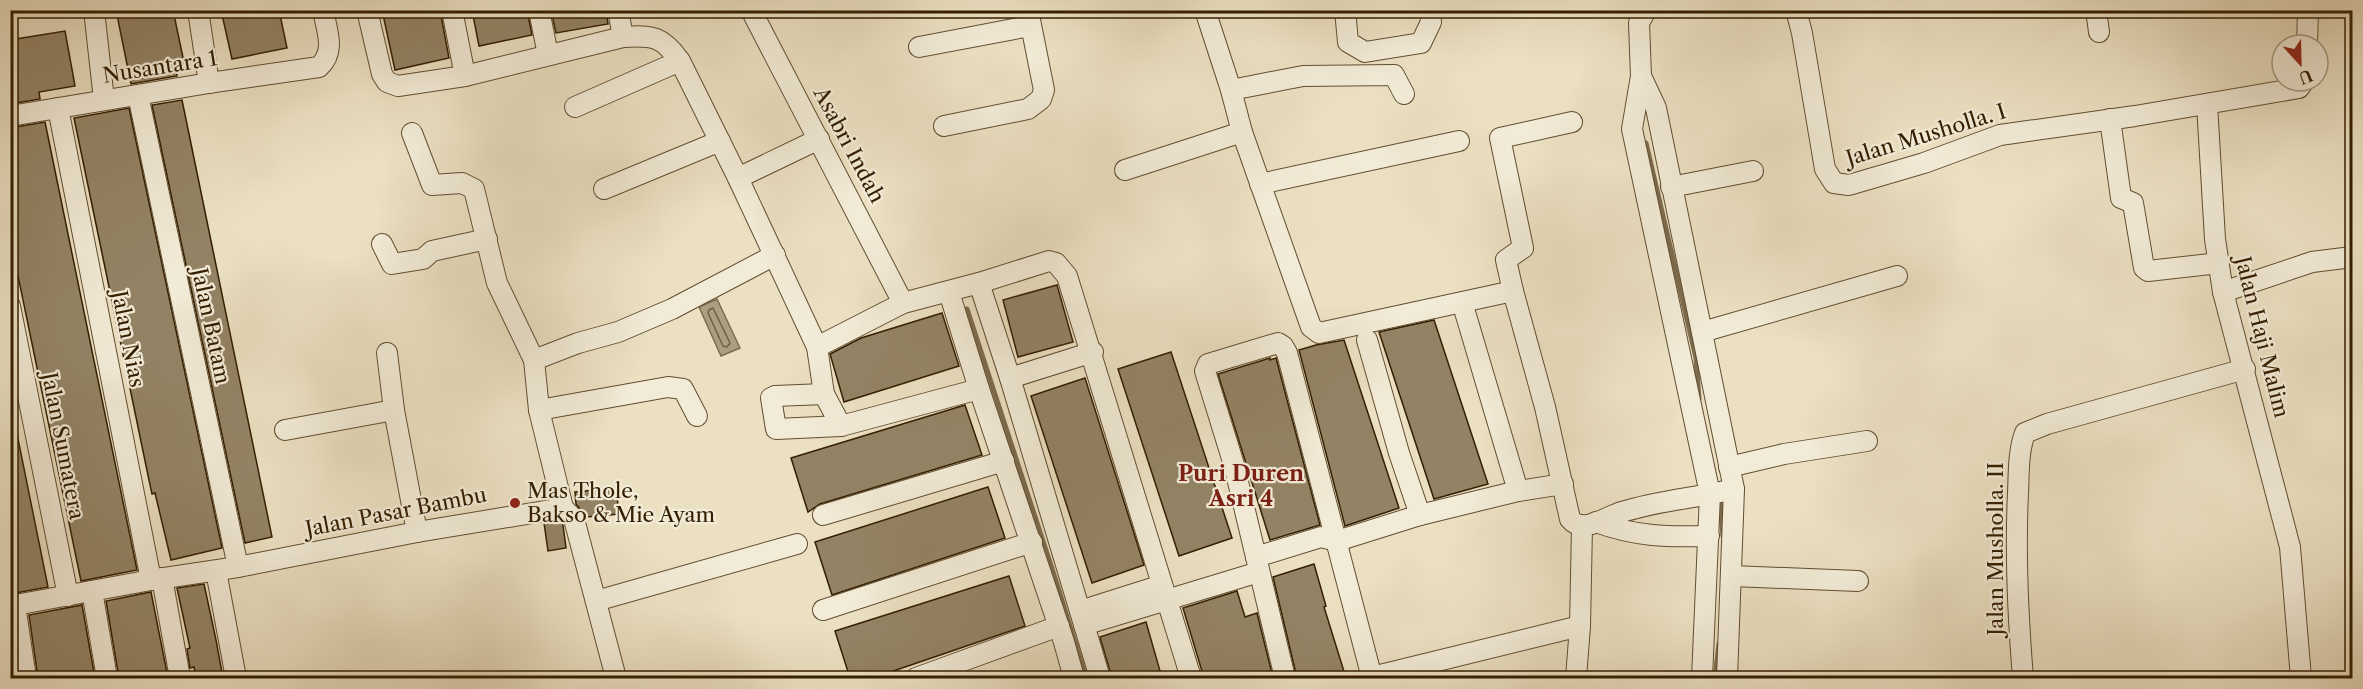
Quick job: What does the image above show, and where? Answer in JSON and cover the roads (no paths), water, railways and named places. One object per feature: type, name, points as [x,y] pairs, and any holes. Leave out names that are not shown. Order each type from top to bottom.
[{"type":"street","points":[[94,10],[104,100]]},
{"type":"street","points":[[198,10],[209,83]]},
{"type":"street","name":"Nusantara 1","points":[[10,116],[319,67],[328,58],[329,48],[323,10]]},
{"type":"street","points":[[367,10],[382,74],[387,82],[398,86],[465,76],[623,37],[654,36],[668,44],[680,61],[720,141],[817,347],[824,394],[841,426]]},
{"type":"street","points":[[452,10],[465,76]]},
{"type":"street","points":[[539,10],[548,55]]},
{"type":"street","points":[[618,10],[623,37]]},
{"type":"street","name":"Asabri Indah","points":[[751,10],[903,303]]},
{"type":"street","points":[[1205,10],[1242,132],[1311,327],[1319,333],[1513,291]]},
{"type":"street","points":[[1345,10],[1348,42],[1365,52],[1421,43],[1431,22],[1430,10]]},
{"type":"street","points":[[1646,10],[1639,23],[1641,76],[1632,129],[1710,494],[1702,678]]},
{"type":"street","name":"Jalan Musholla. I","points":[[1796,10],[1826,170],[1834,183],[1849,185],[1914,167],[2000,135],[2207,104]]},
{"type":"street","points":[[2096,10],[2099,32]]},
{"type":"street","points":[[2307,33],[2308,10]]},
{"type":"street","points":[[919,47],[1029,18],[1044,90],[1041,99],[1028,109],[944,126]]},
{"type":"street","points":[[574,107],[680,61]]},
{"type":"street","points":[[1231,90],[1303,75],[1394,75],[1404,94]]},
{"type":"street","points":[[1641,76],[1656,108],[1734,489],[1727,678]]},
{"type":"street","points":[[2207,104],[2270,93]]},
{"type":"street","name":"Jalan Batam","points":[[138,95],[238,567]]},
{"type":"street","name":"Jalan Haji Malim","points":[[2207,104],[2215,239],[2223,292],[2290,547],[2301,678]]},
{"type":"street","name":"Jalan Nias","points":[[58,108],[180,678]]},
{"type":"street","points":[[2110,119],[2121,198],[2133,204],[2144,268],[2148,271],[2219,263]]},
{"type":"street","points":[[1572,122],[1500,138],[1523,248],[1506,260],[1545,407],[1570,519],[1574,523],[1656,537],[1709,536]]},
{"type":"street","points":[[1125,170],[1242,132]]},
{"type":"street","points":[[412,133],[432,185],[462,183],[474,189],[497,284],[534,360],[539,410],[563,508],[574,519],[616,678]]},
{"type":"street","points":[[738,178],[819,139]]},
{"type":"street","points":[[604,189],[720,141]]},
{"type":"street","points":[[1260,184],[1459,141]]},
{"type":"street","points":[[1671,187],[1753,171]]},
{"type":"street","points":[[382,244],[392,264],[423,260],[432,251],[487,238]]},
{"type":"street","points":[[534,360],[578,343],[618,332],[672,309],[775,255]]},
{"type":"street","points":[[2223,292],[2312,262],[2352,257]]},
{"type":"street","points":[[817,347],[903,303],[980,284],[1049,261],[1056,262],[1067,276],[1092,352],[1191,678]]},
{"type":"street","points":[[1702,332],[1898,276]]},
{"type":"street","points":[[980,284],[1010,378],[1075,630],[1074,678]]},
{"type":"street","points":[[949,292],[978,389],[1032,542],[1100,678]]},
{"type":"street","name":"Jalan Sumatera","points":[[10,306],[68,596]]},
{"type":"street","points":[[1465,312],[1518,490]]},
{"type":"street","points":[[1367,340],[1399,453],[1420,516]]},
{"type":"street","points":[[1286,678],[1234,465],[1205,371],[1208,364],[1278,343],[1287,353],[1372,677],[1580,626]]},
{"type":"street","points":[[1010,378],[1092,352]]},
{"type":"street","points":[[387,353],[394,410],[417,532]]},
{"type":"street","name":"Jalan Musholla. II","points":[[2023,678],[2017,603],[2020,445],[2025,433],[2047,424],[2245,369]]},
{"type":"street","points":[[539,410],[677,387],[682,389],[697,416]]},
{"type":"street","points":[[824,394],[771,398],[776,429],[841,426],[978,389]]},
{"type":"street","points":[[285,430],[394,410]]},
{"type":"street","points":[[1729,467],[1784,454],[1867,441]]},
{"type":"street","points":[[823,515],[1004,461]]},
{"type":"street","points":[[916,678],[1075,630],[1165,593],[1257,565],[1321,537],[1337,541],[1518,490],[1563,484]]},
{"type":"street","points":[[1589,524],[1651,504],[1734,489]]},
{"type":"street","name":"Jalan Pasar Bambu","points":[[13,606],[157,579],[238,567],[417,532],[563,508]]},
{"type":"street","points":[[1576,678],[1589,524]]},
{"type":"street","points":[[823,610],[1032,542]]},
{"type":"street","points":[[596,601],[797,544]]},
{"type":"street","points":[[216,571],[236,678]]},
{"type":"street","points":[[1732,576],[1858,581]]},
{"type":"street","points":[[92,591],[107,678]]},
{"type":"street","points":[[13,606],[26,678]]},
{"type":"water","points":[[717,299],[740,348],[721,356],[699,307]]},
{"type":"waterway","points":[[1646,143],[1696,358],[1699,399]]},
{"type":"waterway","points":[[967,309],[1086,678]]},
{"type":"waterway","points":[[1720,502],[1723,536]]},
{"type":"waterway","points":[[1715,678],[1719,644]]},
{"type":"place","name":"Mas Thole, Bakso & Mie Ayam","points":[[515,503]]},
{"type":"district","name":"Puri Duren Asri 4","points":[[1241,486]]}]
